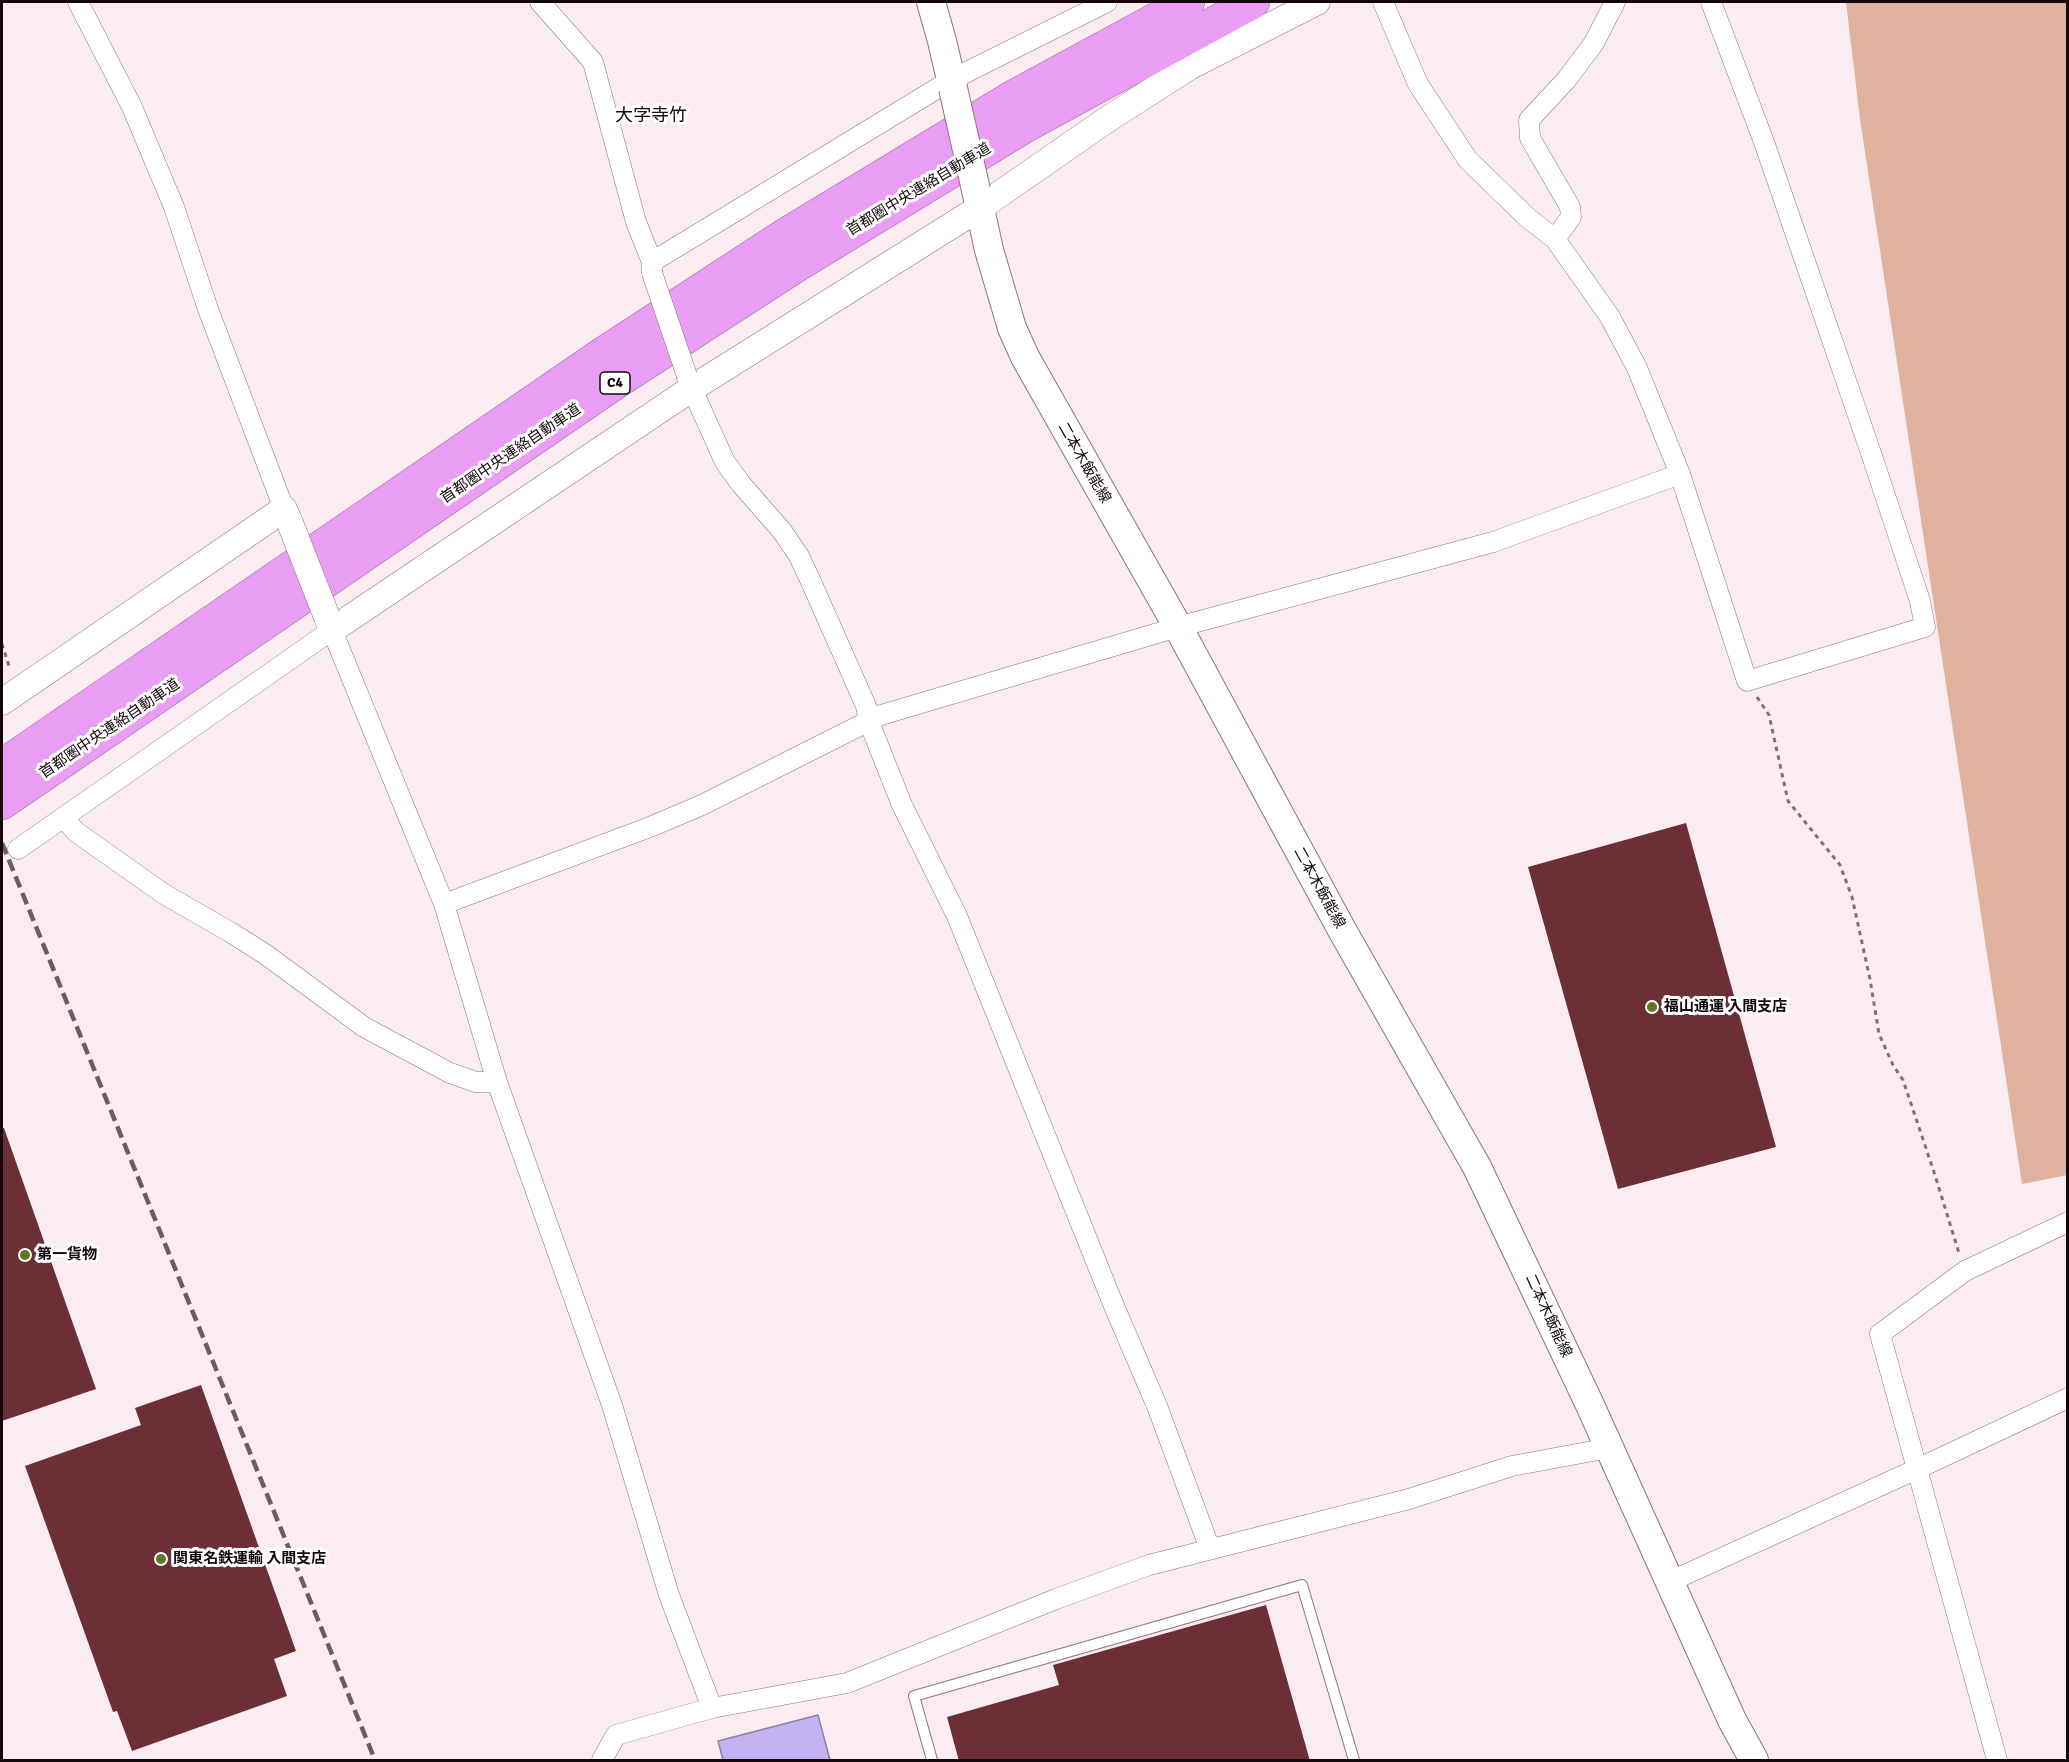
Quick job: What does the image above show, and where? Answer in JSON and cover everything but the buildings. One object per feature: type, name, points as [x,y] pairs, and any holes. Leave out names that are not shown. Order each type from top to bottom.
[{"type":"highway","name":"首都圏中央連絡自動車道","points":[[2,766],[601,356],[785,235],[1011,98],[1188,2]]},
{"type":"highway","name":"首都圏中央連絡自動車道","points":[[2,803],[618,381],[799,264],[1027,125],[1253,2]]},
{"type":"main road","name":"二本木飯能線","points":[[931,2],[979,198],[989,250],[1012,328],[1025,357],[1178,627],[1313,877],[1477,1167],[1609,1448],[1732,1720],[1754,1761]]},
{"type":"street","points":[[78,2],[132,107],[174,207],[208,309],[287,516],[444,904],[496,1082],[612,1405],[669,1595],[712,1708]]},
{"type":"street","points":[[540,2],[593,62],[636,222],[689,382],[725,462],[782,531],[799,556],[866,706],[869,722],[902,805],[962,927],[1114,1306],[1157,1406],[1210,1549]]},
{"type":"street","points":[[652,268],[952,84],[1107,2]]},
{"type":"street","points":[[18,849],[64,818],[330,623],[689,382],[1189,67],[1317,2]]},
{"type":"street","points":[[1383,2],[1418,84],[1468,160],[1529,219],[1554,238],[1610,316],[1637,369],[1680,474],[1747,681],[1926,627],[1920,601],[1872,456],[1764,142],[1711,2]]},
{"type":"street","points":[[1554,238],[1571,217],[1570,207],[1530,138],[1529,120],[1567,79],[1594,43],[1615,2]]},
{"type":"street","points":[[444,904],[650,827],[702,805],[881,715],[1178,627],[1493,542],[1680,474]]},
{"type":"street","points":[[9,697],[287,516]]},
{"type":"street","points":[[64,818],[76,832],[154,887],[265,954],[364,1027],[450,1073],[476,1082],[496,1082]]},
{"type":"street","points":[[1997,1761],[1880,1334],[1965,1271],[2067,1222]]},
{"type":"street","points":[[1669,1582],[2067,1398]]},
{"type":"street","points":[[602,1761],[616,1735],[712,1708],[847,1683],[1149,1565],[1409,1500],[1512,1466],[1609,1448]]},
{"type":"lane","points":[[932,1761],[914,1696],[1302,1586],[1354,1761]]},
{"type":"path","points":[[2,644],[9,697]]},
{"type":"path","points":[[1747,681],[1769,715],[1788,801],[1840,865],[1852,897],[1870,979],[1879,1034],[1893,1065],[1903,1080],[1965,1271]]},
{"type":"shaded area","points":[[1846,2],[2067,2],[2068,1175],[2022,1184],[1860,119]]},
{"type":"shaded area","points":[[818,1715],[830,1760],[723,1760],[718,1741]]},
{"type":"railway","points":[[2,843],[375,1760]]},
{"type":"place","name":"福山通運 入間支店","points":[[1652,1007]]},
{"type":"place","name":"第一貨物","points":[[25,1255]]},
{"type":"place","name":"関東名鉄運輸 入間支店","points":[[161,1559]]},
{"type":"district","name":"大字寺竹","points":[[651,116]]}]
